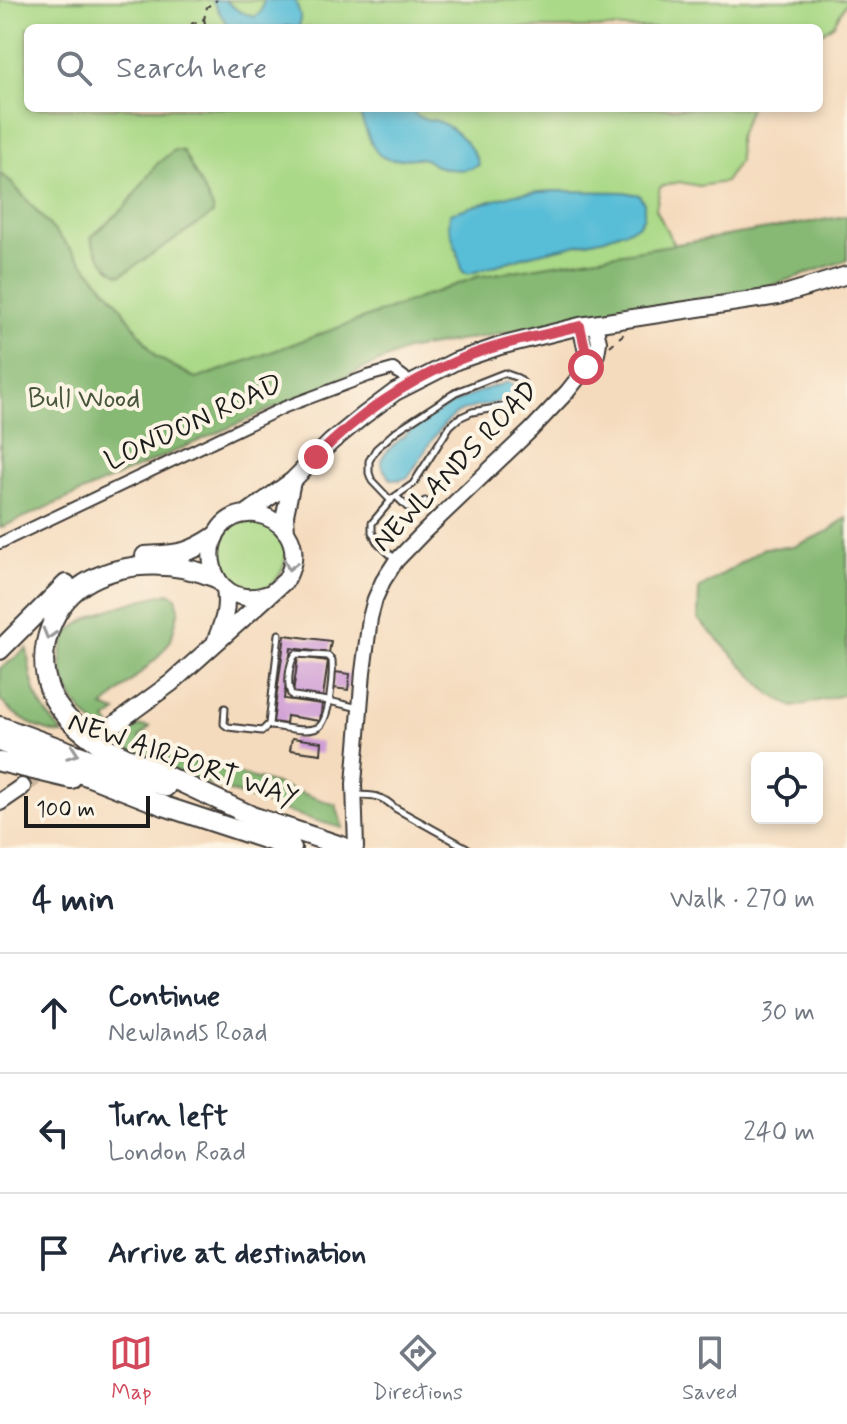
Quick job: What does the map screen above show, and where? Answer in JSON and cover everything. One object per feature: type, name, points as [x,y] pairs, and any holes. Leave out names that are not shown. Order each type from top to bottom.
[{"type":"highway","points":[[0,650],[72,578],[90,568],[136,556],[191,551],[214,537]]},
{"type":"highway","points":[[220,583],[189,569],[157,566],[131,567],[91,580],[63,603],[53,620],[46,638],[46,674],[49,690],[78,730],[99,744],[250,815]]},
{"type":"highway","name":"NEW AIRPORT WAY","points":[[0,726],[172,790],[340,845]]},
{"type":"highway","name":"NEW AIRPORT WAY","points":[[0,742],[164,806],[292,848]]},
{"type":"highway","points":[[0,762],[124,790]]},
{"type":"main road","points":[[216,642],[226,616],[227,601],[211,565],[210,551],[214,537],[227,522],[246,514],[292,481],[347,428],[395,392],[456,361],[479,353],[588,325],[778,296],[847,275]]},
{"type":"main road","points":[[111,727],[171,683],[286,580],[291,571],[293,551],[286,532],[285,515],[292,481]]},
{"type":"main road","points":[[246,514],[268,518],[286,532]]},
{"type":"main road","points":[[220,583],[242,597],[262,597],[271,593]]},
{"type":"main road","points":[[0,802],[22,787]]},
{"type":"street","points":[[588,325],[599,342],[597,354]]},
{"type":"street","points":[[586,367],[588,325]]},
{"type":"street","name":"NEWLANDS ROAD","points":[[356,848],[354,795],[360,708],[370,618],[383,581],[396,561],[531,430],[597,354]]},
{"type":"street","name":"LONDON ROAD","points":[[0,543],[285,407],[393,369],[409,385]]},
{"type":"lane","points":[[396,561],[377,542],[372,523],[394,498],[413,484],[450,426],[459,418],[472,412],[513,405],[521,398],[523,383],[518,378],[504,373],[456,392],[396,431],[376,449],[369,461],[372,481],[394,498],[407,507],[415,508],[425,501]]},
{"type":"lane","points":[[269,724],[279,634]]},
{"type":"lane","points":[[269,724],[315,729],[324,723],[329,701],[333,665],[331,657],[296,654],[289,693],[292,696],[329,701],[360,708]]},
{"type":"lane","points":[[225,708],[224,724],[228,727],[262,731],[269,724]]},
{"type":"lane","points":[[354,795],[385,799],[395,808],[467,848]]},
{"type":"path","points":[[205,24],[207,7],[217,0]]},
{"type":"path","points":[[191,24],[204,19]]},
{"type":"path","points":[[597,354],[627,331]]},
{"type":"green space","points":[[0,0],[847,0],[834,24],[823,32],[823,24],[24,24],[24,112],[748,112],[738,138],[739,161],[725,182],[699,186],[679,182],[660,187],[656,209],[674,245],[477,277],[197,379],[156,357],[116,300],[0,173]]},
{"type":"green space","points":[[174,150],[183,151],[213,208],[213,214],[121,275],[102,259],[91,237],[125,207],[157,164]]},
{"type":"green space","name":"Bull Wood","points":[[0,173],[116,300],[156,357],[197,379],[477,277],[847,216],[847,260],[766,287],[406,350],[0,528]]},
{"type":"green space","points":[[847,517],[847,694],[793,707],[770,694],[698,619],[699,589],[764,548],[793,547],[829,531]]},
{"type":"green space","points":[[258,520],[279,534],[286,552],[285,563],[275,581],[267,588],[249,592],[225,582],[215,551],[232,524]]},
{"type":"green space","points":[[169,593],[176,597],[179,609],[171,640],[158,657],[103,707],[117,712],[106,720],[116,735],[141,726],[150,727],[139,738],[185,759],[276,784],[336,805],[343,828],[293,814],[163,766],[108,736],[86,717],[70,695],[62,669],[63,646],[71,630],[96,615]]},
{"type":"green space","points":[[27,648],[36,694],[63,734],[28,723],[0,700],[0,668]]},
{"type":"water","points":[[212,0],[225,0],[239,11],[254,17],[261,12],[264,0],[295,0],[300,14],[300,24],[227,24]]},
{"type":"water","points":[[358,112],[414,112],[421,118],[435,120],[452,129],[464,140],[479,165],[469,169],[452,169],[436,166],[425,159],[386,158],[377,153]]},
{"type":"water","points":[[552,191],[639,195],[644,203],[644,216],[638,226],[605,238],[526,256],[469,274],[463,272],[449,226],[450,213],[515,194]]},
{"type":"water","points":[[508,382],[514,386],[514,395],[467,409],[452,417],[438,432],[408,477],[391,479],[387,474],[382,466],[383,457],[421,423],[478,392]]},
{"type":"building","points":[[285,635],[331,641],[329,653],[291,648],[284,699],[322,704],[320,721],[287,716],[286,724],[273,722]]},
{"type":"building","points":[[298,657],[328,661],[323,697],[293,693]]},
{"type":"building","points":[[335,672],[350,674],[348,690],[333,688]]},
{"type":"building","points":[[292,738],[322,742],[321,754],[290,750]]},
{"type":"tunnel","points":[[22,787],[111,727]]},
{"type":"route","points":[[316,457],[347,428],[395,392],[456,361],[479,353],[580,326],[586,367]]}]
